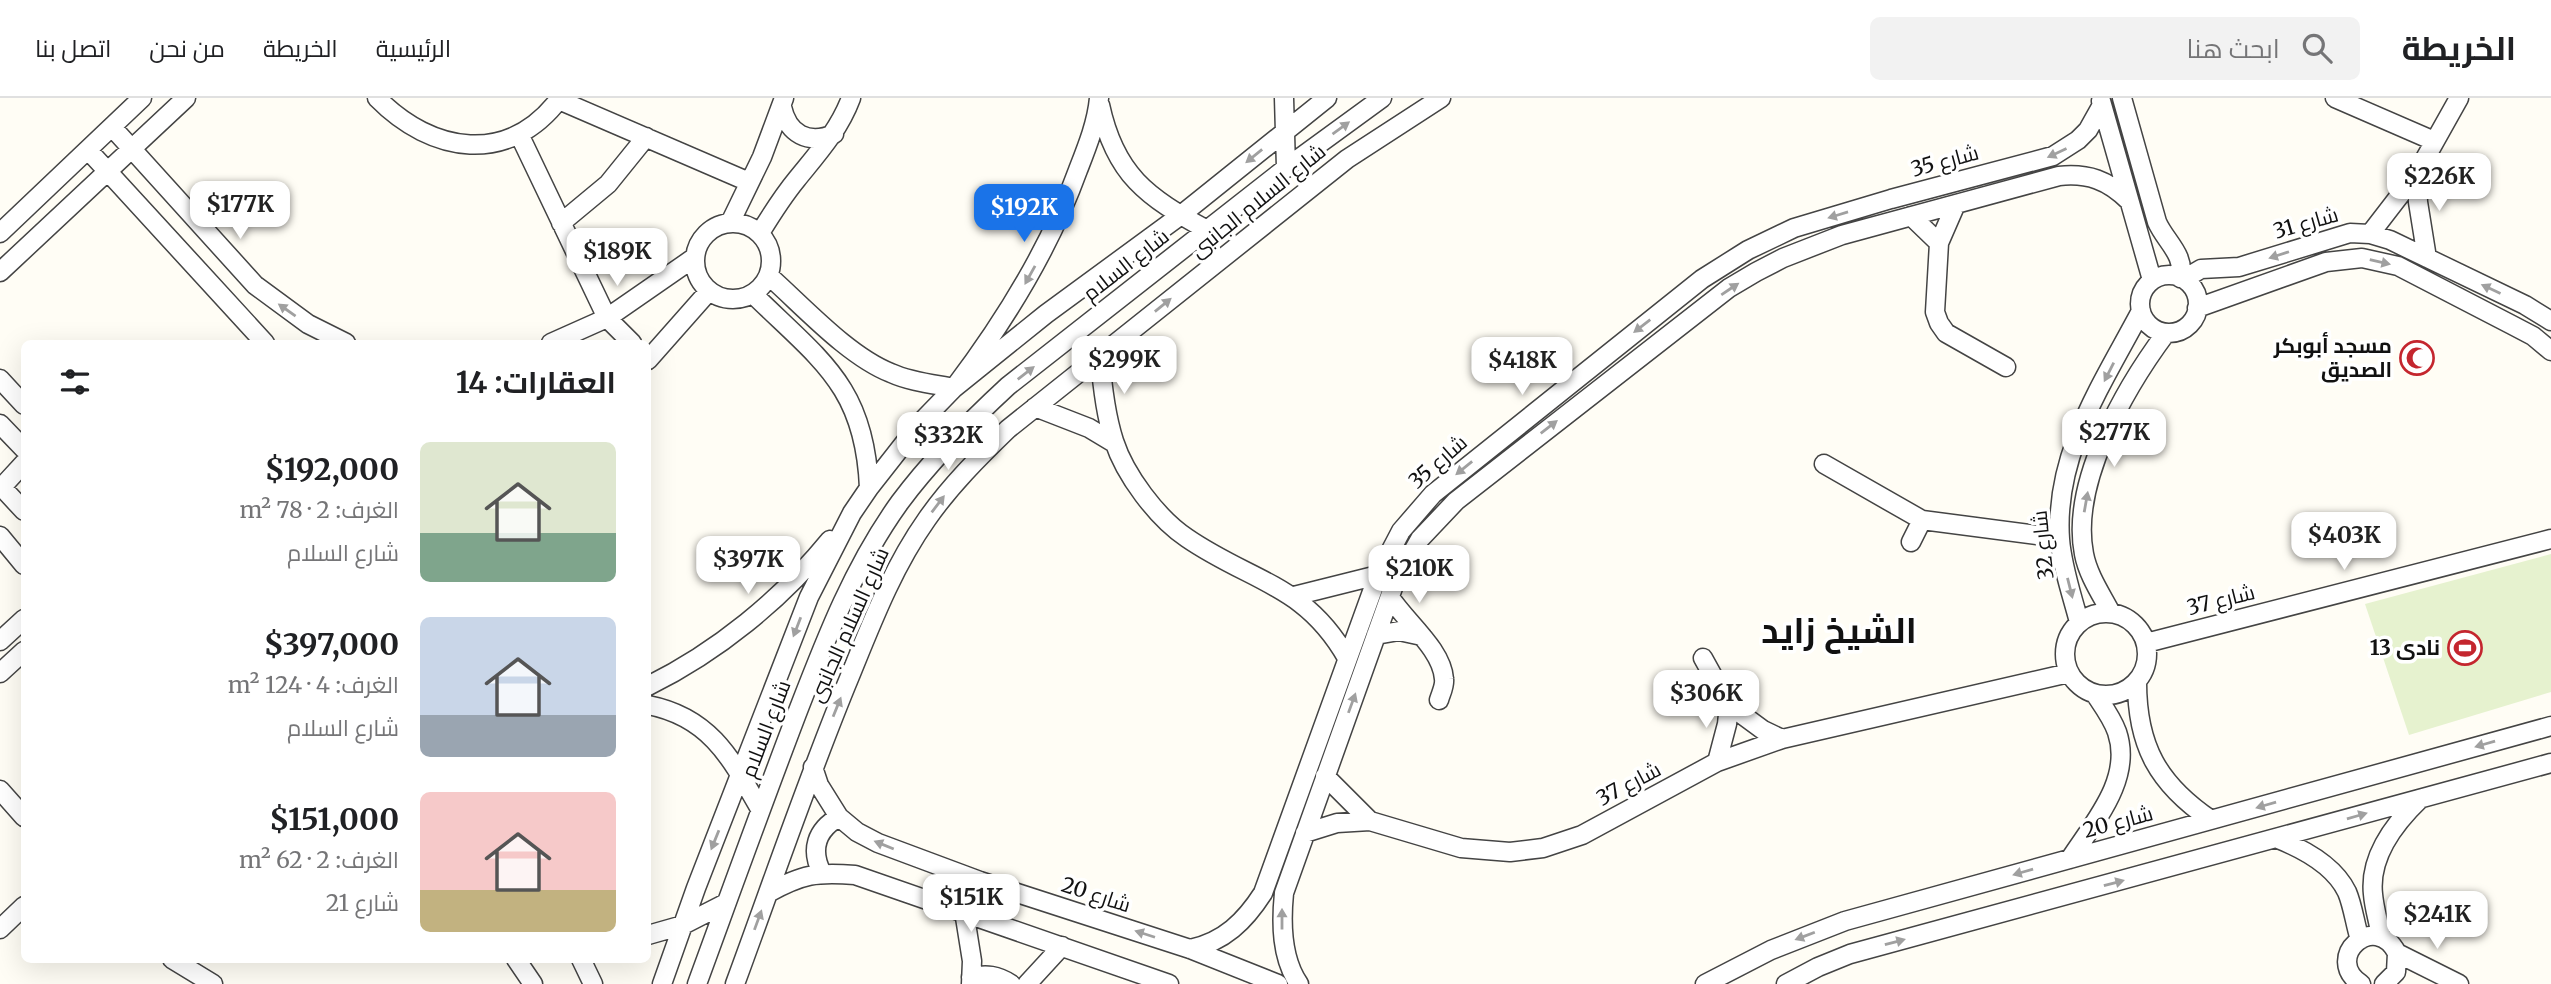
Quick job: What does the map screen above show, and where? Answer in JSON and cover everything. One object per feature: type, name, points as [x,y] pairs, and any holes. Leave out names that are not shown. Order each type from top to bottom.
[{"type":"street","points":[[0,233],[142,98]]},
{"type":"street","points":[[0,272],[186,98]]},
{"type":"street","points":[[377,98],[405,122],[432,138],[461,145],[491,143],[519,134],[541,119],[560,99],[750,182]]},
{"type":"street","points":[[760,233],[795,181],[834,134],[851,98]]},
{"type":"street","points":[[1284,98],[1286,167]]},
{"type":"street","name":"شارع السلام","points":[[662,984],[809,597],[852,513],[869,488],[920,423],[954,388],[1046,313],[1181,215],[1327,98]]},
{"type":"street","name":"شارع السلام","points":[[697,984],[760,809],[824,644],[845,595],[870,548],[899,503],[932,461],[988,405],[1286,167],[1382,98]]},
{"type":"street","name":"شارع السلام الجانبى","points":[[735,984],[813,767],[887,584],[906,551],[950,489],[975,460],[1035,407],[1347,159],[1441,98]]},
{"type":"street","points":[[2122,98],[2157,222],[2180,258],[2182,278]]},
{"type":"street","points":[[2334,98],[2434,141]]},
{"type":"street","points":[[2370,234],[2417,173],[2459,98]]},
{"type":"street","points":[[1100,99],[1105,130],[1117,156],[1134,180],[1156,200],[1207,230]]},
{"type":"street","points":[[769,276],[871,363],[907,379],[954,388],[1008,312],[1042,251],[1072,188],[1100,99]]},
{"type":"street","name":"شارع 35","points":[[2101,101],[2152,280]]},
{"type":"street","name":"شارع 35","points":[[1190,949],[1204,946],[1222,937],[1238,925],[1263,893],[1377,575],[1401,531],[1433,494],[1702,279],[1726,263],[1794,228],[2053,156],[2088,130],[2101,101]]},
{"type":"street","points":[[783,102],[784,118],[790,128],[800,135],[811,139],[834,134]]},
{"type":"street","points":[[730,223],[783,102]]},
{"type":"street","points":[[112,127],[255,285],[308,324],[336,340]]},
{"type":"street","points":[[519,134],[607,318],[629,340]]},
{"type":"street","points":[[562,223],[608,184],[646,137]]},
{"type":"street","points":[[88,150],[262,340]]},
{"type":"street","points":[[2417,173],[2418,202],[2427,258]]},
{"type":"street","name":"شارع 35","points":[[1299,984],[1287,958],[1281,915],[1284,892],[1390,597],[1406,561],[1420,539],[1456,500],[1729,288],[1783,258],[1812,246],[1911,216],[2059,176],[2078,174],[2098,178],[2115,187],[2129,201]]},
{"type":"street","points":[[1956,204],[1939,243],[1935,312],[1946,333],[2006,368]]},
{"type":"street","points":[[1911,216],[1939,243]]},
{"type":"street","points":[[730,223],[746,225],[760,233],[771,253],[769,276],[763,286],[753,294],[731,299],[709,291],[696,269],[695,257],[706,234],[717,226],[730,223]]},
{"type":"street","name":"شارع 31","points":[[2182,278],[2201,269],[2239,267],[2350,233],[2370,234],[2427,258],[2550,319]]},
{"type":"street","points":[[558,340],[607,318],[695,257]]},
{"type":"street","name":"شارع 31","points":[[2197,308],[2326,262],[2362,258],[2398,267],[2533,336],[2551,351]]},
{"type":"street","points":[[2168,275],[2182,278],[2195,291],[2195,316],[2183,329],[2166,333],[2150,326],[2141,311],[2141,294],[2152,280],[2168,275]]},
{"type":"street","points":[[651,356],[709,291]]},
{"type":"street","points":[[753,294],[832,371],[845,390],[863,437],[869,488]]},
{"type":"street","name":"شارع 32","points":[[2079,622],[2060,538],[2060,503],[2070,452],[2080,427],[2141,311]]},
{"type":"street","points":[[1103,312],[1123,338]]},
{"type":"street","name":"شارع 32","points":[[2111,612],[2085,557],[2081,532],[2086,498],[2095,464],[2121,400],[2138,370],[2166,333]]},
{"type":"street","points":[[1100,356],[1114,443],[1139,489],[1187,538],[1294,596],[1325,624],[1347,658]]},
{"type":"street","points":[[0,379],[21,402]]},
{"type":"street","points":[[988,405],[1008,429]]},
{"type":"street","points":[[1035,407],[1080,424],[1114,443]]},
{"type":"street","points":[[0,424],[21,446]]},
{"type":"street","points":[[1824,464],[1922,520],[2060,538]]},
{"type":"street","points":[[21,466],[1,486],[21,508]]},
{"type":"street","points":[[651,684],[703,654],[745,624],[784,590],[820,553],[852,513]]},
{"type":"street","points":[[1911,542],[1922,520]]},
{"type":"street","points":[[0,536],[21,561]]},
{"type":"street","name":"شارع 37","points":[[2146,643],[2551,539]]},
{"type":"street","points":[[1294,596],[1377,575]]},
{"type":"street","points":[[1390,597],[1422,636],[1443,670],[1444,686],[1439,700]]},
{"type":"street","points":[[2111,612],[2129,620],[2142,634],[2146,643],[2146,663],[2137,681],[2118,694],[2095,694],[2084,690],[2069,673],[2065,663],[2066,641],[2079,622],[2088,616],[2111,612]]},
{"type":"street","points":[[0,641],[21,622]]},
{"type":"street","points":[[1376,635],[1399,631],[1422,636]]},
{"type":"street","points":[[0,673],[21,654]]},
{"type":"street","points":[[1703,657],[1729,705],[1763,730],[1782,739]]},
{"type":"street","name":"شارع 37","points":[[1305,833],[1337,823],[1370,821],[1473,850],[1510,852],[1542,848],[1582,835],[1740,752],[1782,739],[2069,673]]},
{"type":"street","points":[[2137,681],[2141,729],[2154,762],[2174,791],[2211,820]]},
{"type":"street","points":[[2070,859],[2114,788],[2120,770],[2117,732],[2095,694]]},
{"type":"street","points":[[1717,762],[1729,705]]},
{"type":"street","points":[[651,706],[691,719],[711,734],[741,775],[760,809]]},
{"type":"street","name":"شارع 20","points":[[1705,984],[1771,950],[1820,930],[2551,726]]},
{"type":"street","points":[[1786,984],[1850,954],[2551,764]]},
{"type":"street","name":"شارع 20","points":[[813,767],[818,785],[839,817],[857,832],[878,843],[980,881],[1190,949],[1278,984]]},
{"type":"street","name":"شارع 37","points":[[1325,776],[1370,821]]},
{"type":"street","points":[[0,790],[21,814]]},
{"type":"street","points":[[2381,937],[2372,892],[2379,858],[2395,826],[2421,798]]},
{"type":"street","points":[[822,873],[815,852],[817,841],[822,831],[839,817]]},
{"type":"street","points":[[2278,839],[2309,854],[2336,877],[2347,892],[2360,940]]},
{"type":"street","points":[[768,893],[795,878],[822,873],[855,875],[1169,984]]},
{"type":"street","points":[[651,934],[684,925],[726,904]]},
{"type":"street","points":[[0,929],[21,909]]},
{"type":"street","points":[[964,911],[972,961],[971,981],[985,974],[999,976],[1011,984]]},
{"type":"street","points":[[2352,982],[2347,965],[2350,950],[2360,940],[2374,936],[2388,941],[2397,953],[2459,984]]},
{"type":"street","points":[[1027,984],[1062,946]]},
{"type":"street","points":[[2394,982],[2398,966],[2397,953]]},
{"type":"street","points":[[519,963],[533,984]]},
{"type":"street","points":[[583,963],[593,984]]},
{"type":"street","points":[[199,966],[213,984]]},
{"type":"green space","name":"نادى 13","points":[[2551,554],[2551,692],[2409,735],[2365,604]]},
{"type":"place","name":"مسجد أبوبكر الصديق","points":[[2417,358]]},
{"type":"place","name":"نادى 13","points":[[2465,648]]},
{"type":"district","name":"الشيخ زايد","points":[[1839,631]]}]
